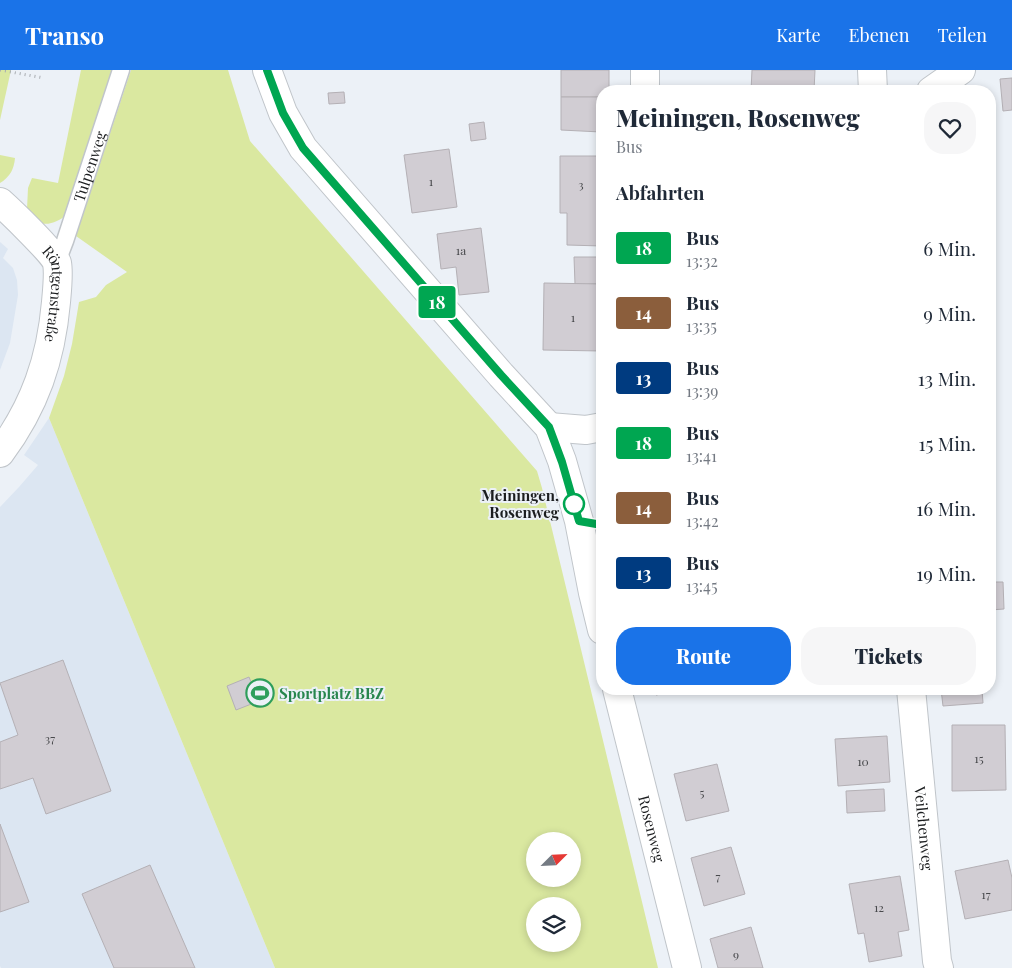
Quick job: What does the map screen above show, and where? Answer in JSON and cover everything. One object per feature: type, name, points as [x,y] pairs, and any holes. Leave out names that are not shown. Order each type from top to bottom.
[{"type":"street","points":[[267,70],[283,113],[303,148],[501,375],[549,427],[562,462],[591,523],[593,593],[596,605]]},
{"type":"street","points":[[644,70],[645,85]]},
{"type":"street","points":[[872,70],[873,85]]},
{"type":"street","points":[[940,85],[961,70]]},
{"type":"street","name":"Röntgenstraße","points":[[0,202],[36,238],[56,262],[57,291],[48,357],[27,412],[0,452]]},
{"type":"street","points":[[549,427],[586,430],[596,428]]},
{"type":"street","name":"Rosenweg","points":[[619,695],[687,968]]},
{"type":"street","name":"Veilchenweg","points":[[912,695],[939,968]]},
{"type":"lane","name":"Tulpenweg","points":[[56,262],[66,241],[121,70]]},
{"type":"path","points":[[0,70],[44,78]]},
{"type":"shaded area","points":[[0,242],[8,249],[3,258],[13,268],[17,280],[18,295],[10,343],[0,370]]},
{"type":"shaded area","points":[[49,418],[275,968],[1,968],[0,966],[0,507],[38,465],[24,455]]},
{"type":"green space","points":[[0,70],[11,70],[0,120]]},
{"type":"green space","points":[[81,70],[114,70],[66,215],[53,223],[45,224],[39,222],[27,209],[28,188],[32,178],[58,183]]},
{"type":"green space","points":[[131,70],[228,70],[250,141],[537,471],[658,968],[275,968],[49,418],[64,376],[79,302],[96,297],[106,285],[127,272],[76,236]]},
{"type":"green space","points":[[0,155],[15,158],[11,172],[0,183]]},
{"type":"building","points":[[561,70],[609,70],[609,85],[596,85],[596,97],[561,97]]},
{"type":"building","points":[[752,70],[815,70],[814,85],[751,85]]},
{"type":"building","points":[[1012,78],[1012,110],[1003,111],[1000,79]]},
{"type":"building","points":[[344,92],[345,103],[329,104],[328,93]]},
{"type":"building","points":[[561,97],[596,97],[596,132],[561,130]]},
{"type":"building","points":[[484,122],[486,139],[471,141],[469,124]]},
{"type":"building","points":[[449,149],[457,207],[412,213],[404,155]]},
{"type":"building","points":[[560,156],[596,156],[596,246],[567,245],[567,213],[560,213]]},
{"type":"building","points":[[481,228],[489,292],[459,295],[456,267],[441,269],[437,234]]},
{"type":"building","points":[[574,257],[596,257],[596,284],[575,284]]},
{"type":"building","points":[[544,283],[596,284],[596,351],[543,350]]},
{"type":"building","points":[[996,582],[1003,582],[1004,609],[996,610]]},
{"type":"building","points":[[63,660],[111,791],[46,814],[33,778],[0,789],[0,742],[18,735],[0,683]]},
{"type":"building","points":[[249,677],[259,701],[236,710],[227,686]]},
{"type":"building","points":[[942,695],[982,695],[983,703],[943,706]]},
{"type":"building","points":[[952,725],[1005,725],[1006,790],[952,791]]},
{"type":"building","points":[[887,736],[890,782],[838,786],[835,739]]},
{"type":"building","points":[[717,764],[729,811],[686,821],[674,774]]},
{"type":"building","points":[[884,789],[885,811],[847,813],[846,791]]},
{"type":"building","points":[[0,824],[29,902],[0,912]]},
{"type":"building","points":[[731,847],[745,894],[704,906],[691,858]]},
{"type":"building","points":[[1008,860],[1012,878],[1012,910],[965,919],[955,871]]},
{"type":"building","points":[[150,865],[195,968],[114,968],[82,894]]},
{"type":"building","points":[[900,876],[909,930],[898,932],[902,956],[869,962],[864,933],[858,934],[849,884]]},
{"type":"building","points":[[751,927],[763,968],[718,968],[710,939]]},
{"type":"bus line","name":"18","points":[[267,70],[283,113],[303,148],[501,375],[549,427],[562,462],[579,521],[596,525]]},
{"type":"place","name":"Meiningen, Rosenweg","points":[[574,504]]},
{"type":"place","name":"Sportplatz BBZ","points":[[260,693]]}]
